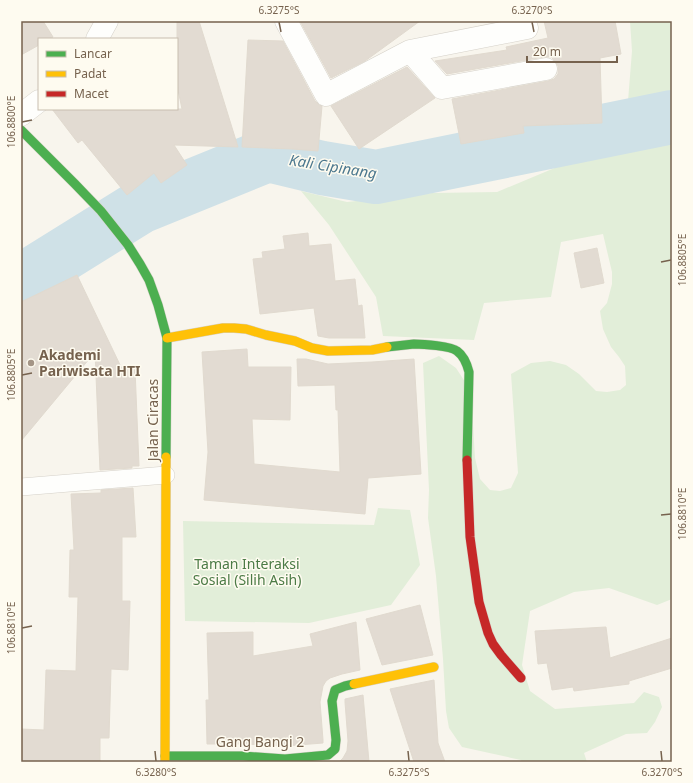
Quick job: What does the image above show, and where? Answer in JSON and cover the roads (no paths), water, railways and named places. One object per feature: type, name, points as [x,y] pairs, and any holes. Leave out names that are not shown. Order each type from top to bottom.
[{"type":"street","points":[[98,38],[107,21]]},
{"type":"street","points":[[286,21],[326,95],[410,52],[527,28]]},
{"type":"street","points":[[410,52],[442,88],[546,70]]},
{"type":"street","points":[[21,115],[38,102]]},
{"type":"street","name":"Jalan Ciracas","points":[[21,130],[95,205],[116,229],[145,272],[163,319],[167,338],[165,759]]},
{"type":"street","points":[[167,338],[223,328],[234,328],[246,329],[312,348],[328,351],[372,350],[416,344],[446,347],[456,350],[467,363],[469,372],[467,447],[470,537],[479,602],[493,644],[500,656],[521,678]]},
{"type":"street","name":"Gang Bangi 2","points":[[165,759],[243,756],[286,759],[328,755],[335,750],[336,740],[332,701],[335,690],[346,686],[434,667]]},
{"type":"lane","points":[[21,487],[166,475]]},
{"type":"waterway","name":"Kali Cipinang","points":[[21,281],[140,207],[268,155],[322,168],[376,177],[672,117]]},
{"type":"place","name":"Akademi Pariwisata HTI","points":[[31,363]]},
{"type":"park label","name":"Taman Interaksi Sosial (Silih Asih)","points":[[247,572]]}]
